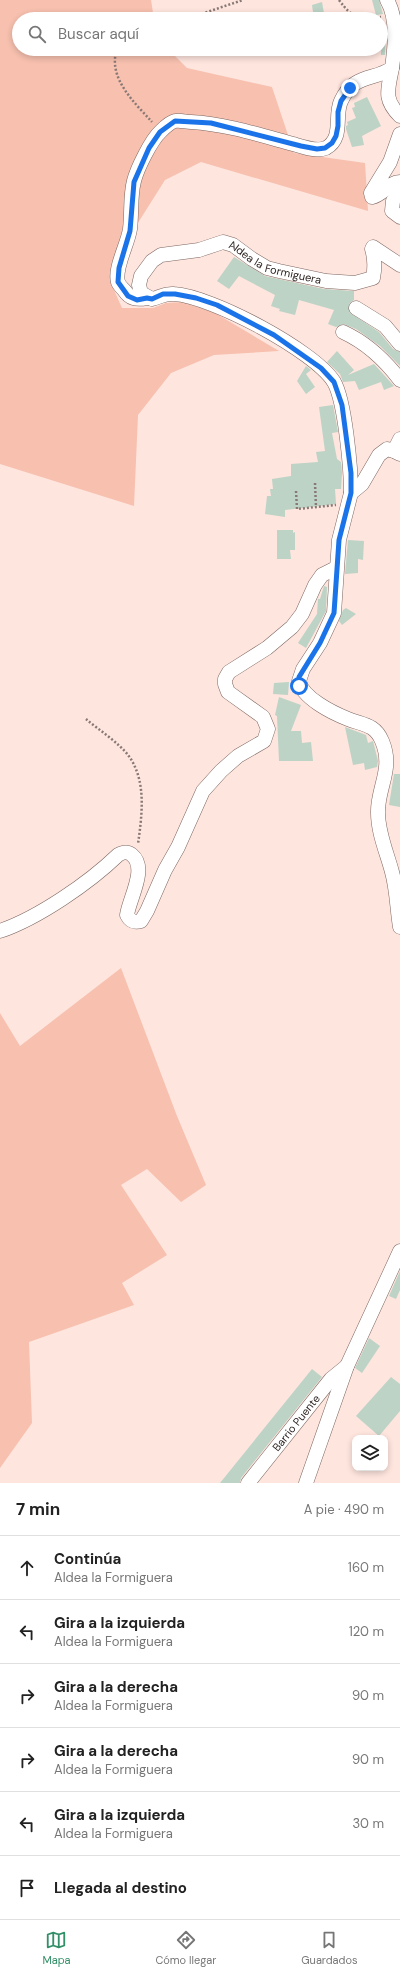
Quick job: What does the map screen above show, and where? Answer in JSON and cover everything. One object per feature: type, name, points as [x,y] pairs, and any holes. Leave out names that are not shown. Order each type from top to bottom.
[{"type":"street","points":[[387,0],[392,9],[393,16],[394,55],[387,96],[391,107],[400,116]]},
{"type":"street","points":[[392,68],[388,71],[364,78],[350,88],[341,101],[338,112],[336,136],[332,143],[325,148],[317,149],[301,146],[211,123],[175,121],[160,132],[149,148],[134,182],[130,231],[119,268],[118,282],[128,296],[137,300],[147,298],[152,299],[163,294],[175,294],[196,298],[217,305],[274,335],[321,368],[334,382],[342,405],[351,473],[351,493],[342,523],[336,568],[334,613],[320,643],[299,677],[299,686],[304,694],[311,699],[349,720],[362,722],[372,727],[382,741],[387,770],[378,812],[381,834],[394,880],[400,927]]},
{"type":"street","points":[[400,134],[390,162],[371,193],[372,197],[376,196],[387,186],[400,182]]},
{"type":"street","points":[[400,189],[393,201],[392,210],[400,217]]},
{"type":"street","name":"Aldea la Formiguera","points":[[147,298],[140,293],[139,285],[143,272],[161,255],[199,250],[223,242],[232,245],[267,268],[326,281],[355,283],[373,278],[375,257],[372,249],[374,246],[400,264]]},
{"type":"street","points":[[356,308],[385,326],[400,344]]},
{"type":"street","points":[[343,332],[369,347],[386,362],[400,380]]},
{"type":"street","points":[[351,493],[362,484],[379,455],[387,449],[398,448]]},
{"type":"street","points":[[0,931],[26,920],[83,884],[118,855],[124,852],[130,853],[136,858],[138,865],[138,880],[127,915],[129,919],[137,922],[141,921],[204,791],[221,771],[238,756],[264,741],[268,729],[263,717],[228,692],[225,684],[225,678],[229,672],[267,648],[292,627],[302,614],[315,585],[322,575],[336,568]]},
{"type":"street","name":"Barrio Puente","points":[[306,1483],[347,1366],[400,1251]]},
{"type":"street","name":"Barrio Puente","points":[[248,1483],[331,1379],[347,1366]]},
{"type":"path","points":[[207,12],[243,0]]},
{"type":"path","points":[[339,0],[348,12]]},
{"type":"path","points":[[388,16],[393,16]]},
{"type":"path","points":[[117,56],[116,65],[118,76],[128,95],[160,132]]},
{"type":"path","points":[[315,483],[316,507]]},
{"type":"path","points":[[296,491],[297,509],[340,505]]},
{"type":"path","points":[[86,719],[128,754],[138,770],[141,782],[141,814],[136,858]]},
{"type":"shaded area","points":[[0,0],[151,0],[153,12],[12,12],[12,56],[175,56],[187,68],[272,87],[294,153],[365,163],[368,211],[201,162],[165,180],[129,237],[110,281],[122,308],[153,308],[166,303],[183,302],[215,313],[279,351],[214,355],[171,373],[138,415],[134,506],[0,464]]},
{"type":"shaded area","points":[[121,968],[177,1116],[206,1185],[181,1202],[147,1169],[121,1185],[167,1255],[122,1283],[134,1305],[29,1342],[32,1423],[0,1468],[0,1013],[20,1046]]},
{"type":"building","points":[[372,0],[379,0],[382,12],[375,12]]},
{"type":"building","points":[[322,2],[324,12],[313,12],[312,5]]},
{"type":"building","points":[[367,97],[381,126],[362,136],[364,145],[352,147],[346,129],[346,126],[348,125],[347,122],[356,118],[352,108],[355,107],[354,103]]},
{"type":"building","points":[[234,257],[265,276],[324,289],[354,291],[354,300],[349,304],[349,312],[379,332],[393,349],[400,352],[400,366],[380,346],[356,329],[343,324],[336,327],[328,324],[334,310],[299,300],[295,315],[279,311],[280,309],[271,306],[275,295],[239,276],[229,289],[217,281]]},
{"type":"building","points":[[337,351],[354,370],[348,375],[374,364],[394,386],[384,390],[381,382],[359,390],[355,381],[343,382],[340,374],[327,362]]},
{"type":"building","points":[[306,366],[311,370],[306,374],[315,387],[306,394],[297,381]]},
{"type":"building","points":[[333,405],[338,432],[332,433],[337,459],[341,462],[342,473],[341,489],[335,489],[336,504],[285,510],[285,517],[265,514],[267,496],[271,496],[270,489],[273,489],[272,479],[291,476],[291,464],[318,462],[316,452],[325,451],[319,407]]},
{"type":"building","points":[[277,530],[293,530],[293,533],[295,532],[295,550],[290,550],[291,559],[277,559]]},
{"type":"building","points":[[348,540],[364,541],[363,560],[358,559],[358,573],[345,574]]},
{"type":"building","points":[[324,586],[327,587],[326,611],[306,648],[298,643],[317,614],[318,599],[320,599]]},
{"type":"building","points":[[346,608],[356,614],[342,625],[339,621],[343,610]]},
{"type":"building","points":[[289,682],[288,695],[273,694],[274,683]]},
{"type":"building","points":[[279,697],[301,705],[291,731],[301,731],[302,743],[311,742],[313,761],[279,761],[277,716],[275,715]]},
{"type":"building","points":[[345,727],[366,735],[368,743],[373,741],[378,761],[377,767],[365,770],[364,763],[353,765]]},
{"type":"building","points":[[394,774],[400,774],[400,807],[389,805]]},
{"type":"building","points":[[400,1271],[400,1290],[396,1299],[389,1296]]},
{"type":"building","points":[[369,1338],[380,1346],[362,1373],[355,1368]]},
{"type":"building","points":[[312,1369],[322,1377],[241,1478],[240,1483],[220,1483]]},
{"type":"building","points":[[391,1377],[400,1384],[400,1411],[380,1435],[378,1435],[356,1416]]},
{"type":"route","points":[[299,686],[299,677],[320,643],[334,613],[336,602],[336,568],[339,540],[342,523],[351,493],[351,473],[342,405],[334,382],[321,368],[303,354],[274,335],[217,305],[196,298],[175,294],[163,294],[152,299],[147,298],[137,300],[128,296],[118,282],[119,268],[130,231],[134,182],[149,148],[160,132],[175,121],[211,123],[301,146],[317,149],[325,148],[332,143],[336,136],[338,112],[341,101],[350,88]]}]
